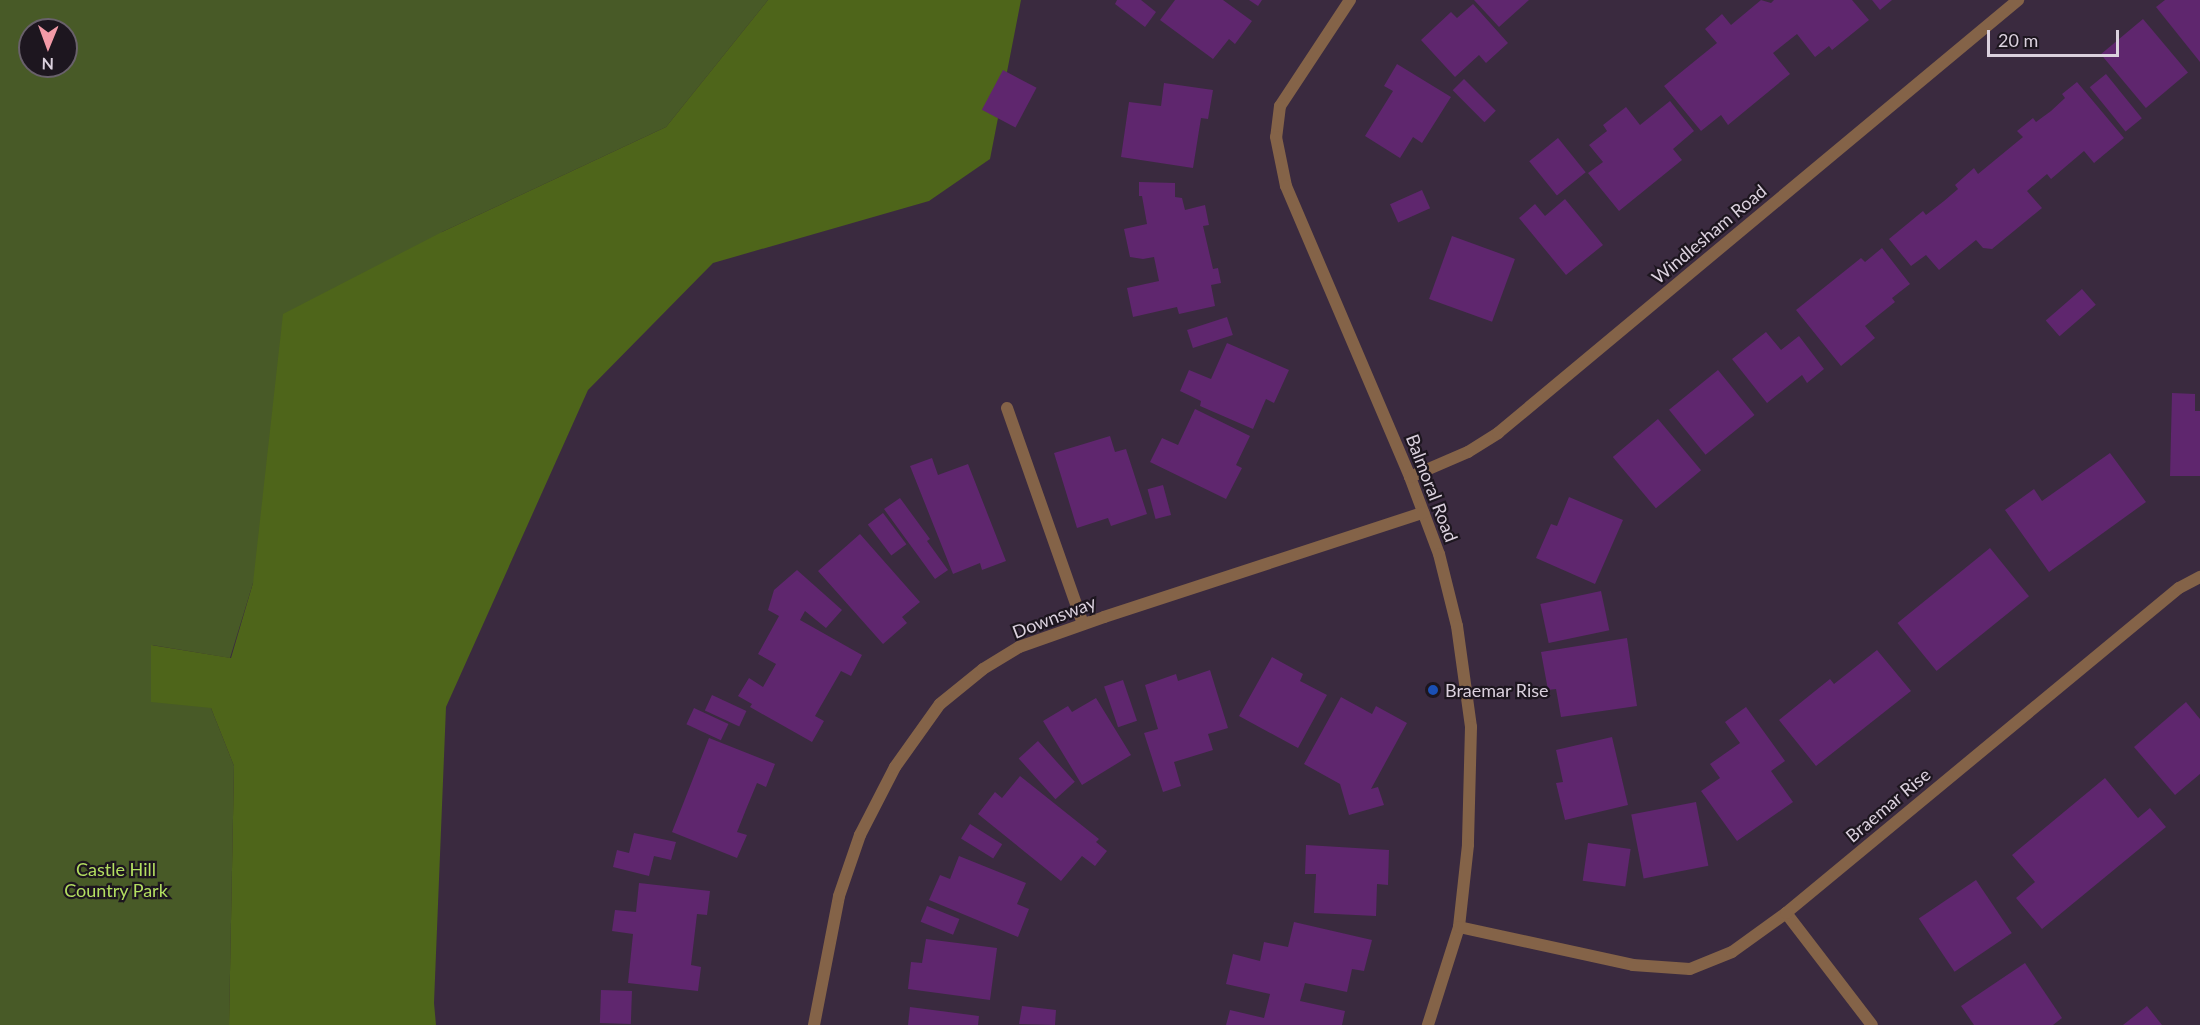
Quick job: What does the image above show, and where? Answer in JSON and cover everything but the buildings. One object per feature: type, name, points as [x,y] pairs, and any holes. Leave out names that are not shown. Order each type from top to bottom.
[{"type":"street","name":"Balmoral Road","points":[[1350,0],[1280,106],[1276,120],[1277,149],[1286,186],[1410,477],[1439,554],[1457,626],[1472,727],[1468,845],[1459,927],[1428,1025]]},
{"type":"street","name":"Windlesham Road","points":[[1410,477],[1468,452],[1498,433],[2018,0]]},
{"type":"street","points":[[1007,408],[1083,624]]},
{"type":"street","name":"Downsway","points":[[814,1025],[839,896],[860,835],[895,767],[940,704],[983,669],[1019,647],[1423,513]]},
{"type":"street","name":"Braemar Rise","points":[[1459,927],[1633,965],[1690,969],[1732,952],[1786,913],[2179,588],[2200,577]]},
{"type":"street","points":[[1786,913],[1872,1025]]},
{"type":"green space","name":"Castle Hill Country Park","points":[[0,0],[768,0],[666,127],[442,232],[253,583],[230,658],[152,645],[211,708],[234,766],[229,1025],[0,1025]]},
{"type":"green space","points":[[768,0],[1021,0],[990,159],[929,201],[713,263],[588,390],[446,707],[434,1003],[436,1025],[229,1025],[234,766],[211,708],[151,702],[151,645],[231,658],[253,583],[283,314],[442,232],[666,127]]},
{"type":"place","name":"Braemar Rise","points":[[1433,690]]}]
